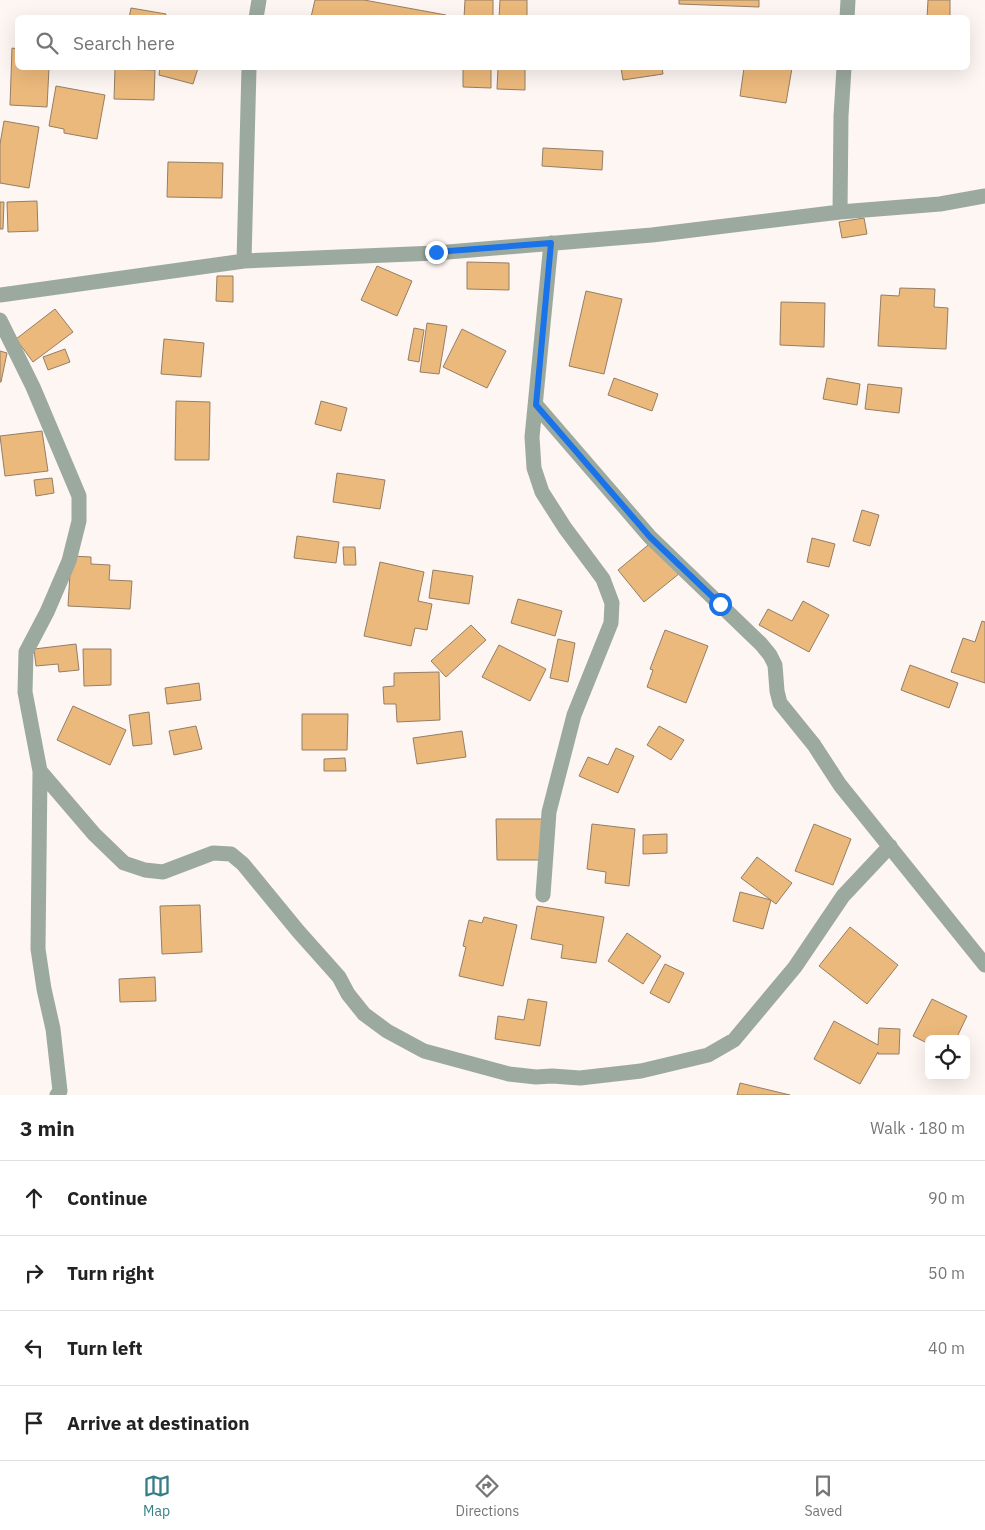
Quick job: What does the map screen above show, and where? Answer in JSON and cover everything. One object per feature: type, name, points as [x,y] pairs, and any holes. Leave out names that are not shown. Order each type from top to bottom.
[{"type":"street","points":[[256,15],[258,0]]},
{"type":"street","points":[[847,15],[848,0]]},
{"type":"street","points":[[244,262],[249,70]]},
{"type":"street","points":[[840,212],[841,116],[844,70]]},
{"type":"street","points":[[0,295],[244,262],[436,252],[652,235],[840,212],[940,204],[985,196]]},
{"type":"street","points":[[543,895],[549,812],[574,715],[611,623],[612,602],[603,579],[565,528],[542,492],[534,468],[532,437],[551,243]]},
{"type":"street","points":[[0,320],[33,388],[79,496],[79,521],[69,561],[47,612],[26,652],[25,692],[40,771],[38,949],[53,1029],[60,1091],[57,1095]]},
{"type":"street","points":[[536,405],[650,537],[761,644],[770,655],[775,665],[780,703],[814,746],[840,785],[985,965]]},
{"type":"street","points":[[40,771],[94,834],[124,863],[145,870],[163,872],[213,853],[231,854],[243,864],[339,978],[348,994],[364,1014],[387,1031],[424,1051],[509,1074],[536,1077],[580,1078],[641,1070],[708,1055],[734,1040],[795,968],[843,896],[890,846]]},
{"type":"building","points":[[315,0],[364,0],[446,15],[311,15]]},
{"type":"building","points":[[465,0],[493,0],[493,15],[464,15]]},
{"type":"building","points":[[500,0],[527,0],[527,15],[499,15]]},
{"type":"building","points":[[679,0],[759,0],[759,7],[679,4]]},
{"type":"building","points":[[928,0],[950,0],[950,15],[927,15]]},
{"type":"building","points":[[131,8],[166,14],[166,15],[130,15]]},
{"type":"building","points":[[12,48],[15,48],[15,70],[49,70],[47,107],[10,105]]},
{"type":"building","points":[[115,70],[155,70],[154,100],[114,99]]},
{"type":"building","points":[[160,70],[197,70],[193,84],[159,75]]},
{"type":"building","points":[[463,70],[491,70],[491,88],[463,87]]},
{"type":"building","points":[[498,70],[525,70],[525,90],[497,89]]},
{"type":"building","points":[[621,70],[662,70],[663,74],[623,80]]},
{"type":"building","points":[[744,70],[792,70],[786,103],[740,96]]},
{"type":"building","points":[[56,86],[105,95],[97,139],[64,133],[64,129],[49,126]]},
{"type":"building","points":[[4,121],[39,127],[29,188],[0,183],[0,144]]},
{"type":"building","points":[[543,148],[603,151],[602,170],[542,166]]},
{"type":"building","points":[[168,162],[223,163],[222,198],[167,197]]},
{"type":"building","points":[[37,201],[38,231],[8,232],[7,202]]},
{"type":"building","points":[[0,202],[4,202],[3,229],[0,229]]},
{"type":"building","points":[[864,218],[867,234],[842,238],[839,222]]},
{"type":"building","points":[[467,262],[509,263],[509,290],[467,289]]},
{"type":"building","points":[[377,266],[412,281],[397,316],[361,300]]},
{"type":"building","points":[[217,276],[233,276],[233,302],[216,301]]},
{"type":"building","points":[[900,288],[935,289],[934,307],[948,308],[946,349],[878,346],[881,295],[899,296]]},
{"type":"building","points":[[586,291],[622,299],[604,374],[569,366]]},
{"type":"building","points":[[781,302],[825,303],[824,347],[780,345]]},
{"type":"building","points":[[55,309],[73,332],[33,362],[16,339]]},
{"type":"building","points":[[427,323],[447,326],[439,374],[420,372]]},
{"type":"building","points":[[414,328],[424,330],[419,362],[408,360]]},
{"type":"building","points":[[462,329],[506,351],[487,388],[443,367]]},
{"type":"building","points":[[164,339],[204,343],[201,377],[161,374]]},
{"type":"building","points":[[65,349],[70,362],[48,370],[43,357]]},
{"type":"building","points":[[0,351],[7,353],[1,382],[0,382]]},
{"type":"building","points":[[614,378],[658,394],[652,411],[608,395]]},
{"type":"building","points":[[827,378],[860,384],[857,405],[823,399]]},
{"type":"building","points":[[868,384],[902,388],[899,413],[865,409]]},
{"type":"building","points":[[176,401],[210,402],[209,460],[175,460]]},
{"type":"building","points":[[321,401],[347,408],[341,431],[315,424]]},
{"type":"building","points":[[42,431],[48,471],[5,476],[0,436]]},
{"type":"building","points":[[337,473],[385,480],[380,509],[333,502]]},
{"type":"building","points":[[52,478],[54,493],[36,496],[34,480]]},
{"type":"building","points":[[862,510],[879,515],[870,546],[853,541]]},
{"type":"building","points":[[297,536],[339,542],[336,563],[294,558]]},
{"type":"building","points":[[812,538],[835,544],[829,567],[807,562]]},
{"type":"building","points":[[653,541],[680,573],[644,602],[618,570]]},
{"type":"building","points":[[343,547],[355,547],[356,565],[344,565]]},
{"type":"building","points":[[71,556],[91,557],[91,564],[110,565],[109,580],[132,581],[130,609],[68,606]]},
{"type":"building","points":[[380,562],[424,572],[418,601],[432,604],[427,630],[415,628],[411,646],[364,636]]},
{"type":"building","points":[[433,570],[473,576],[469,604],[429,598]]},
{"type":"building","points":[[518,599],[562,611],[555,636],[511,623]]},
{"type":"building","points":[[803,601],[829,615],[809,652],[759,625],[768,609],[792,621]]},
{"type":"building","points":[[982,621],[985,622],[985,683],[951,672],[963,638],[975,642]]},
{"type":"building","points":[[471,625],[486,640],[446,677],[431,661]]},
{"type":"building","points":[[665,630],[708,646],[686,703],[647,687],[653,670],[650,669]]},
{"type":"building","points":[[558,639],[575,643],[568,682],[550,678]]},
{"type":"building","points":[[76,644],[79,670],[59,672],[58,664],[36,666],[34,649]]},
{"type":"building","points":[[499,645],[546,669],[530,701],[482,677]]},
{"type":"building","points":[[83,649],[111,649],[111,685],[84,686]]},
{"type":"building","points":[[910,665],[958,683],[949,708],[901,690]]},
{"type":"building","points":[[439,672],[440,720],[397,722],[396,704],[384,704],[383,687],[394,686],[394,673]]},
{"type":"building","points":[[199,683],[201,700],[167,704],[165,688]]},
{"type":"building","points":[[73,706],[126,730],[110,765],[57,740]]},
{"type":"building","points":[[149,712],[152,744],[133,746],[129,715]]},
{"type":"building","points":[[302,714],[348,714],[347,750],[302,750]]},
{"type":"building","points":[[196,726],[202,749],[174,755],[169,731]]},
{"type":"building","points":[[659,726],[684,740],[671,760],[647,745]]},
{"type":"building","points":[[462,731],[466,757],[417,764],[413,738]]},
{"type":"building","points":[[616,748],[634,756],[618,793],[579,776],[588,757],[608,765]]},
{"type":"building","points":[[345,758],[346,771],[324,771],[324,759]]},
{"type":"building","points":[[496,819],[542,819],[543,860],[497,860]]},
{"type":"building","points":[[592,824],[635,829],[629,886],[605,883],[606,872],[587,869]]},
{"type":"building","points":[[814,824],[851,839],[833,885],[795,871]]},
{"type":"building","points":[[667,834],[667,853],[643,854],[643,835]]},
{"type":"building","points":[[757,857],[792,883],[776,904],[741,878]]},
{"type":"building","points":[[740,892],[771,900],[763,929],[733,921]]},
{"type":"building","points":[[200,905],[202,952],[162,954],[160,906]]},
{"type":"building","points":[[537,906],[604,917],[596,963],[561,958],[563,945],[531,939]]},
{"type":"building","points":[[484,917],[517,925],[503,986],[459,976],[466,947],[463,946],[469,920],[482,923]]},
{"type":"building","points":[[850,927],[898,965],[867,1004],[819,966]]},
{"type":"building","points":[[627,933],[661,956],[643,984],[608,961]]},
{"type":"building","points":[[665,964],[684,973],[669,1003],[650,993]]},
{"type":"building","points":[[155,977],[156,1001],[120,1002],[119,979]]},
{"type":"building","points":[[528,999],[547,1002],[540,1046],[495,1039],[498,1016],[524,1020]]},
{"type":"building","points":[[932,999],[967,1016],[958,1035],[925,1035],[925,1042],[913,1036]]},
{"type":"building","points":[[834,1021],[878,1045],[879,1028],[900,1029],[899,1054],[878,1054],[878,1052],[860,1084],[814,1059]]},
{"type":"building","points":[[740,1083],[790,1095],[737,1095]]},
{"type":"route","points":[[436,252],[551,243],[536,405],[650,537],[720,604]]}]
